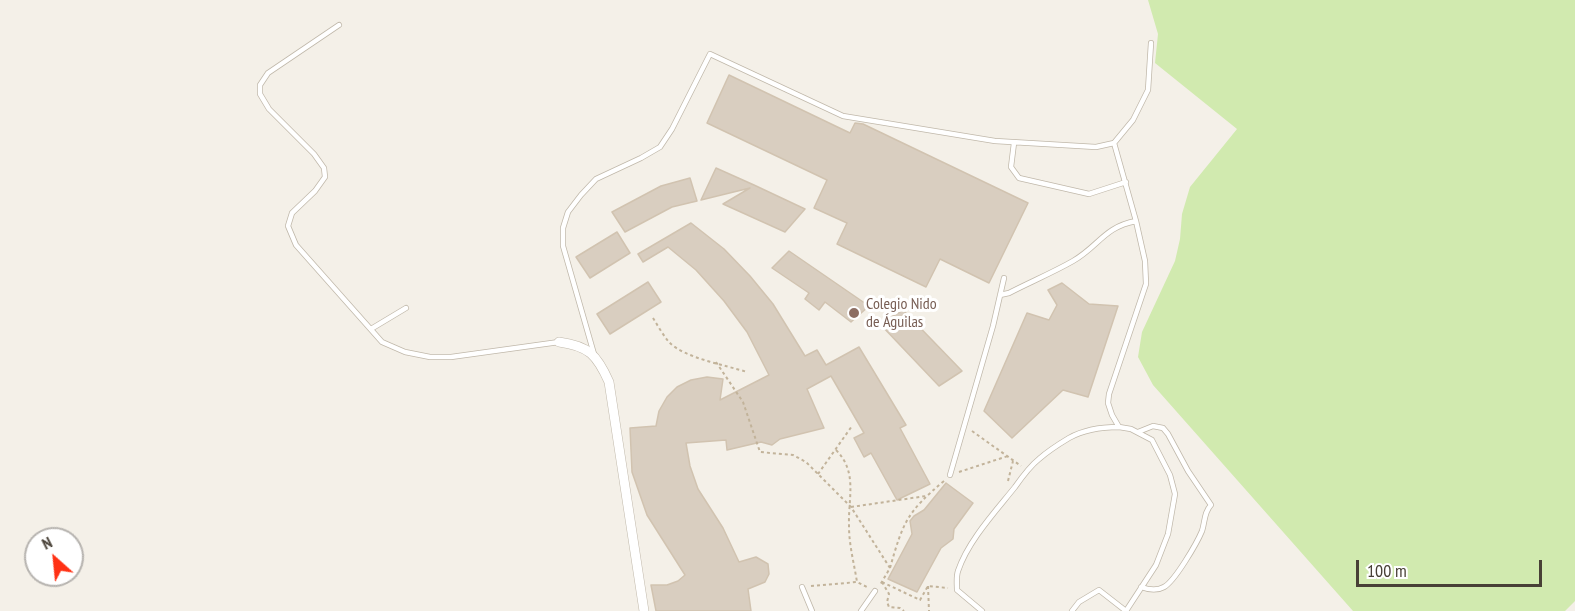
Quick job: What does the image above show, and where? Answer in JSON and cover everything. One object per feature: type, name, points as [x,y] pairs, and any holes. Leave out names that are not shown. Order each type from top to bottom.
[{"type":"street","points":[[559,342],[584,347],[594,355],[609,382],[644,611]]},
{"type":"lane","points":[[339,25],[268,74],[260,85],[260,94],[269,109],[314,154],[324,168],[325,177],[315,191],[292,213],[288,226],[296,245],[382,342],[405,352],[430,357],[451,357],[559,342]]},
{"type":"lane","points":[[594,355],[563,246],[563,228],[568,212],[596,179],[641,159],[660,147],[672,129],[710,54],[843,116],[995,141],[1096,147],[1114,143],[1133,120],[1148,90],[1151,43]]},
{"type":"lane","points":[[1014,143],[1011,167],[1019,178],[1089,194],[1126,182]]},
{"type":"lane","points":[[1114,143],[1136,221],[1145,261],[1146,284],[1108,394],[1108,403],[1119,427]]},
{"type":"lane","points":[[1000,295],[1009,293],[1073,261],[1091,249],[1115,227],[1136,221]]},
{"type":"lane","points":[[950,475],[1004,278]]},
{"type":"lane","points":[[371,329],[406,308]]},
{"type":"lane","points":[[1138,432],[1153,426],[1163,428],[1197,486],[1211,505],[1201,533],[1171,581],[1163,588],[1150,590],[1141,587]]},
{"type":"lane","points":[[982,611],[957,590],[958,570],[980,531],[1027,471],[1040,458],[1070,438],[1099,427],[1131,429],[1152,440],[1170,475],[1175,494],[1168,534],[1156,566],[1126,611],[1099,590],[1079,602],[1072,611]]},
{"type":"lane","points":[[802,587],[812,611]]},
{"type":"lane","points":[[861,611],[875,591]]},
{"type":"path","points":[[653,318],[669,341],[678,349],[699,358],[747,372]]},
{"type":"path","points":[[716,362],[743,402],[760,452],[793,455],[806,462],[851,507],[890,568]]},
{"type":"path","points":[[818,474],[852,426]]},
{"type":"path","points":[[964,426],[1027,471]]},
{"type":"path","points":[[836,450],[847,463],[851,507],[850,543],[857,582]]},
{"type":"path","points":[[802,587],[857,582],[875,591],[890,568],[902,526],[909,514],[926,496],[950,475],[1008,456]]},
{"type":"path","points":[[851,507],[926,496]]},
{"type":"path","points":[[882,582],[920,600],[928,586]]},
{"type":"path","points":[[882,582],[889,594],[887,602],[889,607],[900,608],[904,611]]},
{"type":"path","points":[[928,586],[957,590]]},
{"type":"path","points":[[928,586],[929,611]]},
{"type":"green space","points":[[1148,0],[1575,0],[1575,601],[1565,611],[1353,611],[1153,385],[1138,357],[1142,332],[1175,261],[1182,214],[1190,187],[1237,129],[1155,63],[1158,34]]},
{"type":"building","points":[[729,75],[850,133],[855,123],[863,124],[1028,203],[989,283],[940,259],[926,287],[837,244],[847,223],[814,208],[827,180],[707,123]]},
{"type":"building","points":[[716,168],[805,209],[785,232],[723,204],[750,188],[701,200]]},
{"type":"building","points":[[690,178],[697,201],[672,207],[625,232],[612,212],[661,186]]},
{"type":"building","points":[[691,223],[724,249],[750,276],[773,304],[805,356],[817,350],[826,365],[859,347],[906,425],[900,428],[930,484],[897,500],[871,453],[864,457],[854,438],[864,433],[831,376],[807,389],[824,428],[780,439],[772,445],[761,442],[727,450],[726,440],[686,443],[690,466],[698,489],[723,528],[739,562],[756,557],[768,564],[769,574],[765,582],[748,589],[751,611],[656,611],[651,585],[667,585],[678,581],[685,575],[647,515],[632,472],[630,428],[656,426],[659,411],[667,397],[677,387],[691,380],[707,377],[723,379],[720,400],[769,375],[747,332],[724,301],[696,270],[668,247],[643,262],[638,254]]},
{"type":"building","points":[[617,232],[630,253],[590,278],[576,257]]},
{"type":"building","points":[[789,251],[869,306],[851,322],[825,302],[819,310],[805,299],[809,293],[772,268]]},
{"type":"building","points":[[648,282],[661,302],[610,334],[597,314]]},
{"type":"building","points":[[1062,283],[1089,304],[1118,306],[1088,397],[1063,390],[1012,438],[984,411],[1027,313],[1049,320],[1057,305],[1048,290]]},
{"type":"building","points":[[903,310],[962,371],[939,386],[880,324]]},
{"type":"building","points":[[946,483],[973,503],[954,529],[953,539],[941,548],[917,592],[888,579],[912,534],[910,521],[924,510]]},
{"type":"place","name":"Colegio Nido de Águilas","points":[[854,313]]}]
